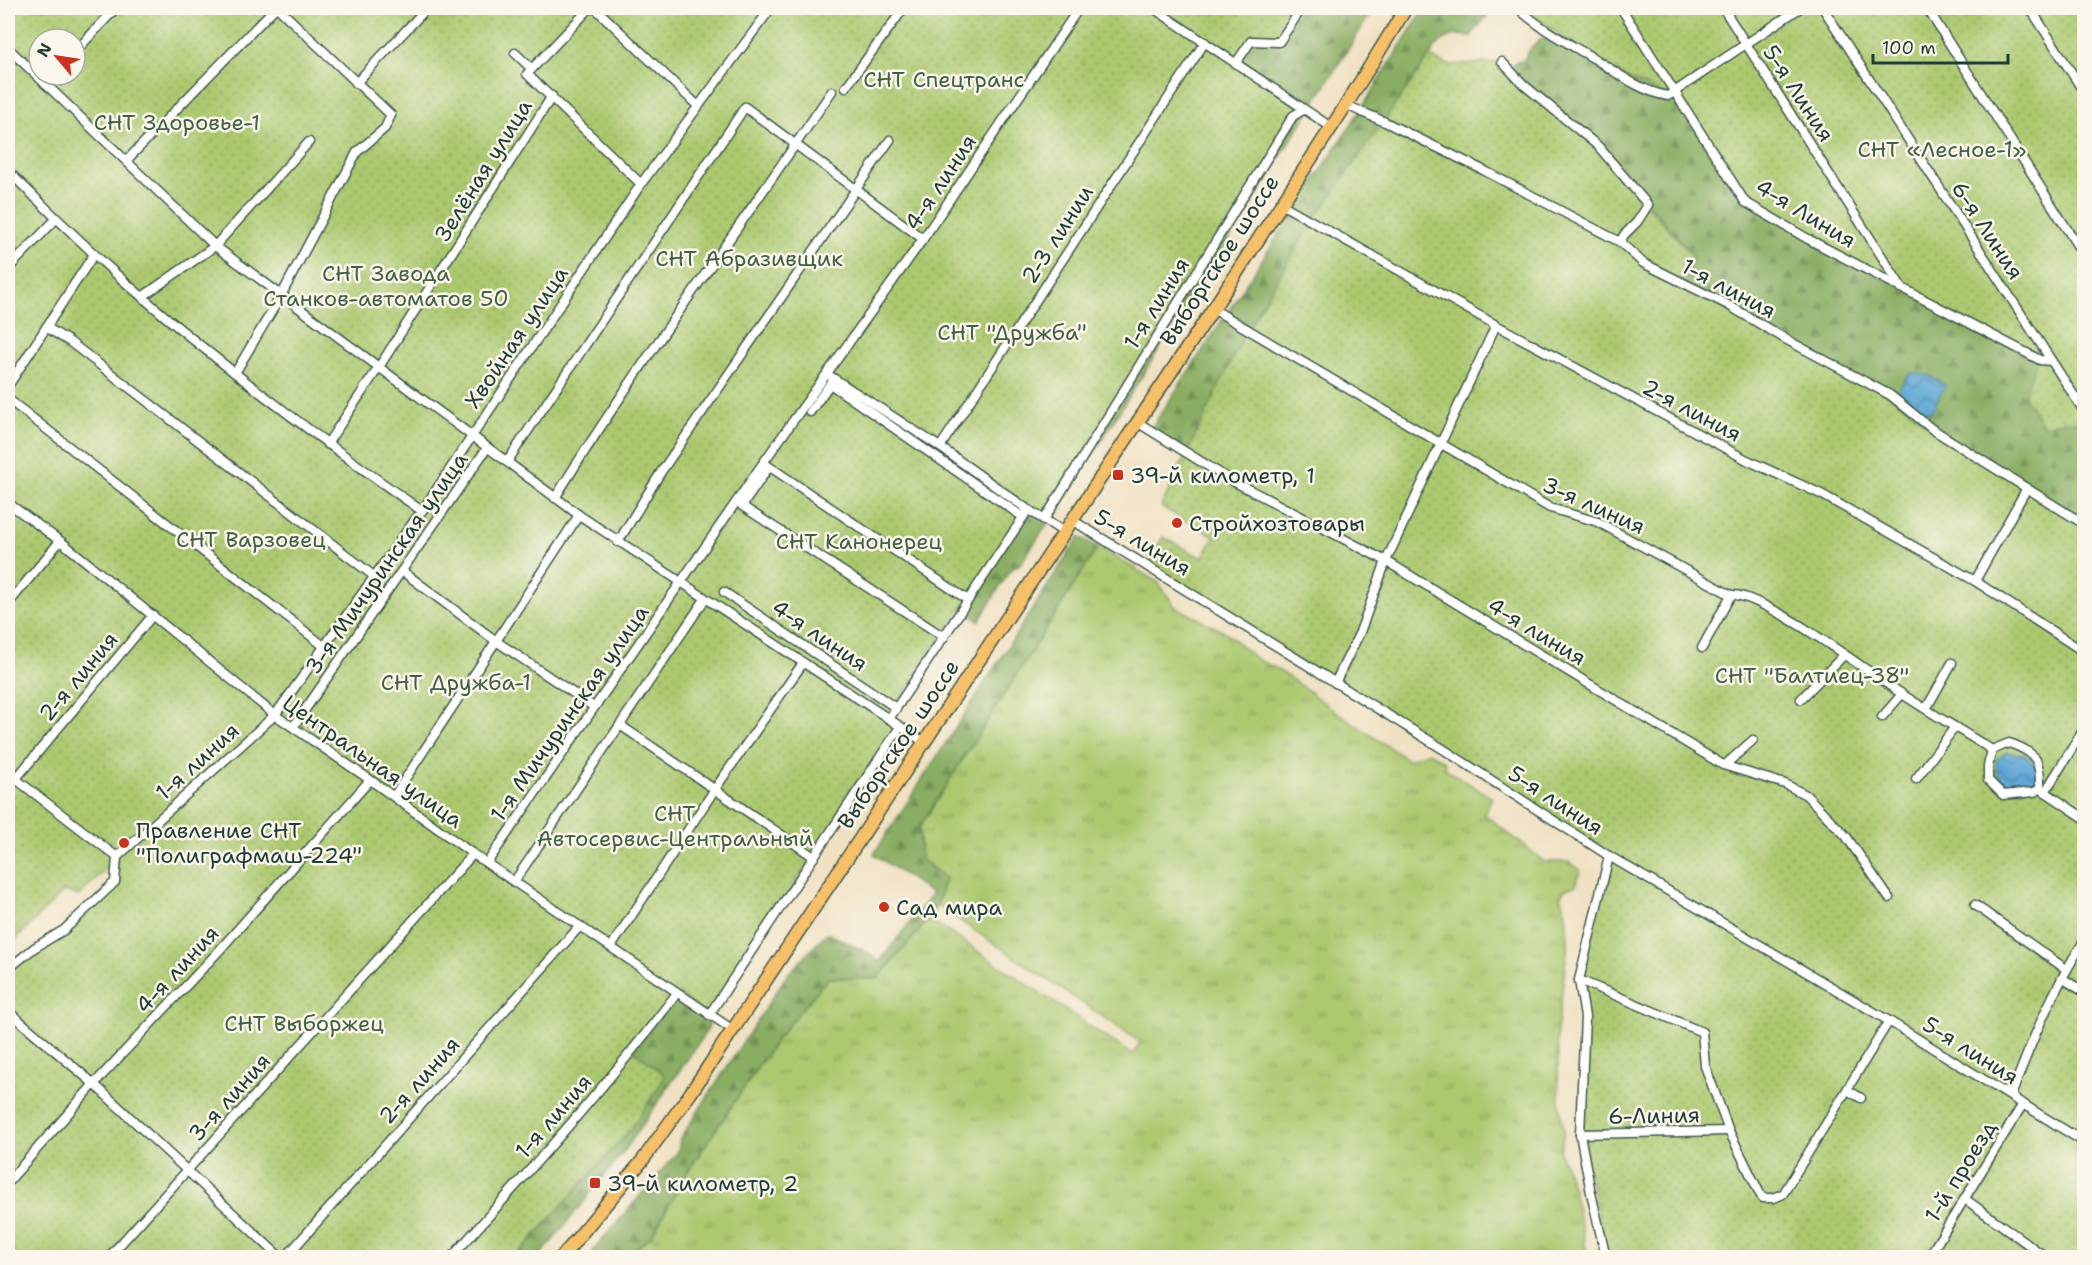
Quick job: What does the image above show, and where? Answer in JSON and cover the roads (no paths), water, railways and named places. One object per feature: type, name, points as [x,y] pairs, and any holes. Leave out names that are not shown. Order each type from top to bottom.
[{"type":"main road","name":"Выборгское шоссе","points":[[561,1257],[642,1161],[690,1094],[1213,309],[1346,105],[1406,8]]},
{"type":"street","points":[[87,39],[116,8]]},
{"type":"street","points":[[126,161],[276,8],[391,115],[385,128],[357,152],[282,294],[235,373]]},
{"type":"street","points":[[356,84],[427,8]]},
{"type":"street","points":[[529,71],[590,8]]},
{"type":"street","points":[[595,8],[698,106]]},
{"type":"street","name":"Хвойная улица","points":[[325,647],[419,514],[641,184],[771,8]]},
{"type":"street","points":[[846,87],[904,8]]},
{"type":"street","name":"4-я линия","points":[[766,465],[1079,8]]},
{"type":"street","points":[[1153,8],[1167,11],[1205,42],[1331,128]]},
{"type":"street","points":[[1236,63],[1251,41],[1279,42],[1302,8]]},
{"type":"street","points":[[1518,8],[1535,23],[1624,77],[1659,95],[1668,96],[1800,8]]},
{"type":"street","name":"4-я Линия","points":[[1621,8],[1745,202],[1808,239],[2040,360],[2051,361]]},
{"type":"street","name":"5-я Линия","points":[[1723,8],[1903,288]]},
{"type":"street","name":"6-я Линия","points":[[1822,8],[2085,411]]},
{"type":"street","points":[[1927,8],[2085,256]]},
{"type":"street","points":[[2030,8],[2085,92]]},
{"type":"street","name":"2-3 линии","points":[[940,447],[1205,42]]},
{"type":"street","points":[[8,48],[27,66]]},
{"type":"street","points":[[515,53],[552,96],[641,184]]},
{"type":"street","points":[[1502,62],[1527,88],[1598,146],[1648,205],[1620,242]]},
{"type":"street","points":[[48,87],[215,246],[579,515],[924,742]]},
{"type":"street","points":[[555,498],[609,411],[832,91]]},
{"type":"street","name":"Зелёная улица","points":[[327,444],[380,367],[552,96]]},
{"type":"street","name":"1-я линия","points":[[1346,105],[1483,170],[1620,242],[1643,263],[1728,305],[1786,340],[1890,395],[1932,429],[2085,524]]},
{"type":"street","points":[[507,462],[745,107],[923,238]]},
{"type":"street","name":"1-я линия","points":[[1044,520],[1287,124],[1293,116],[1303,110]]},
{"type":"street","points":[[618,542],[661,472],[890,140]]},
{"type":"street","points":[[142,297],[215,246],[309,142]]},
{"type":"street","points":[[8,171],[56,219],[142,297],[235,373],[419,514]]},
{"type":"street","name":"2-я линия","points":[[1281,204],[1496,325],[1747,460],[1821,494],[1975,580],[2085,652]]},
{"type":"street","points":[[8,269],[56,219]]},
{"type":"street","points":[[8,386],[94,254]]},
{"type":"street","name":"3-я линия","points":[[1213,309],[1550,508],[1598,522],[1731,595],[1740,594],[1765,606],[1845,654],[1902,694],[1992,750]]},
{"type":"street","points":[[1335,683],[1360,632],[1386,561],[1496,325]]},
{"type":"street","points":[[46,327],[70,342],[375,577]]},
{"type":"street","points":[[827,374],[940,447],[1025,513]]},
{"type":"street","points":[[810,412],[830,384],[1025,513],[1044,520],[1064,532]]},
{"type":"street","points":[[8,399],[325,647]]},
{"type":"street","name":"4-я линия","points":[[1137,422],[1229,479],[1386,561],[1725,765],[1785,784],[1806,795],[1846,836],[1889,898]]},
{"type":"street","name":"3-я Мичуринская улица","points":[[293,727],[487,448]]},
{"type":"street","points":[[944,637],[742,506],[766,465],[968,600]]},
{"type":"street","name":"1-я Мичуринская улица","points":[[487,863],[594,707],[766,465]]},
{"type":"street","points":[[1975,580],[2028,488]]},
{"type":"street","name":"Центральная улица","points":[[8,503],[60,541],[275,715],[394,796],[473,854],[733,1030]]},
{"type":"street","points":[[889,719],[1025,513]]},
{"type":"street","points":[[394,796],[579,515]]},
{"type":"street","name":"5-я линия","points":[[1072,520],[1443,748],[1610,856],[1889,1021],[2085,1142]]},
{"type":"street","points":[[8,604],[60,541]]},
{"type":"street","points":[[402,571],[496,641],[594,707]]},
{"type":"street","name":"4-я линия","points":[[724,592],[896,708]]},
{"type":"street","points":[[1702,648],[1731,595]]},
{"type":"street","points":[[514,882],[705,598]]},
{"type":"street","name":"2-я линия","points":[[8,788],[11,776],[153,615]]},
{"type":"street","name":"1-я линия","points":[[117,858],[275,715],[325,647]]},
{"type":"street","points":[[1801,699],[1845,654]]},
{"type":"street","points":[[611,947],[715,789],[803,663]]},
{"type":"street","points":[[1926,709],[1952,663]]},
{"type":"street","points":[[1882,717],[1902,694]]},
{"type":"street","points":[[621,725],[814,857]]},
{"type":"street","points":[[709,1015],[900,727]]},
{"type":"street","points":[[1916,779],[1954,727]]},
{"type":"street","points":[[2043,790],[2041,769],[2026,748],[2009,742],[1992,750],[1988,766],[1988,780],[2003,795],[2043,790],[2085,729]]},
{"type":"street","points":[[1725,765],[1753,740]]},
{"type":"street","points":[[8,969],[34,948],[64,930],[114,882],[117,858],[11,776]]},
{"type":"street","name":"4-я линия","points":[[8,1182],[94,1084],[217,953],[370,780]]},
{"type":"street","points":[[2043,790],[2085,818]]},
{"type":"street","name":"3-я линия","points":[[108,1257],[473,854]]},
{"type":"street","points":[[1606,1257],[1580,1134],[1585,1017],[1579,980],[1610,856]]},
{"type":"street","points":[[1975,905],[2066,969]]},
{"type":"street","name":"2-я линия","points":[[283,1257],[580,926]]},
{"type":"street","points":[[2012,1096],[2027,1051],[2066,969],[2085,941]]},
{"type":"street","points":[[2062,978],[2085,992]]},
{"type":"street","points":[[1579,980],[1702,1032],[1705,1066],[1729,1131],[1762,1198],[1774,1198],[1783,1194],[1889,1021]]},
{"type":"street","name":"1-я линия","points":[[451,1257],[589,1104],[677,993]]},
{"type":"street","points":[[8,1011],[94,1084],[283,1257]]},
{"type":"street","points":[[1847,1090],[1861,1098]]},
{"type":"street","name":"1-й проезд","points":[[1928,1257],[2023,1104]]},
{"type":"street","name":"6-Линия","points":[[1580,1134],[1729,1131]]},
{"type":"street","points":[[1965,1199],[2047,1257]]},
{"type":"water","points":[[1911,373],[1930,376],[1945,385],[1930,414],[1901,395],[1899,388]]},
{"type":"water","points":[[2007,752],[2026,754],[2038,769],[2035,783],[2022,790],[2002,781],[1997,772],[1996,760]]},
{"type":"place","name":"39-й километр, 1","points":[[1118,475]]},
{"type":"place","name":"Стройхозтовары","points":[[1177,523]]},
{"type":"place","name":"Правление СНТ \"Полиграфмаш-224\"","points":[[124,843]]},
{"type":"place","name":"Сад мира","points":[[884,907]]},
{"type":"place","name":"39-й километр, 2","points":[[595,1183]]},
{"type":"park label","name":"СНТ Спецтранс","points":[[944,79]]},
{"type":"park label","name":"СНТ Здоровье-1","points":[[177,122]]},
{"type":"park label","name":"СНТ «Лесное-1»","points":[[1942,149]]},
{"type":"park label","name":"СНТ Абразивщик","points":[[749,258]]},
{"type":"park label","name":"СНТ Завода Станков-автоматов 50","points":[[386,286]]},
{"type":"park label","name":"СНТ \"Дружба\"","points":[[1012,332]]},
{"type":"park label","name":"СНТ Варзовец","points":[[251,539]]},
{"type":"park label","name":"СНТ Канонерец","points":[[859,541]]},
{"type":"park label","name":"СНТ \"Балтиец-38\"","points":[[1812,675]]},
{"type":"park label","name":"СНТ Дружба-1","points":[[456,682]]},
{"type":"park label","name":"СНТ Автосервис-Центральный","points":[[675,826]]},
{"type":"park label","name":"СНТ Выборжец","points":[[304,1023]]}]
